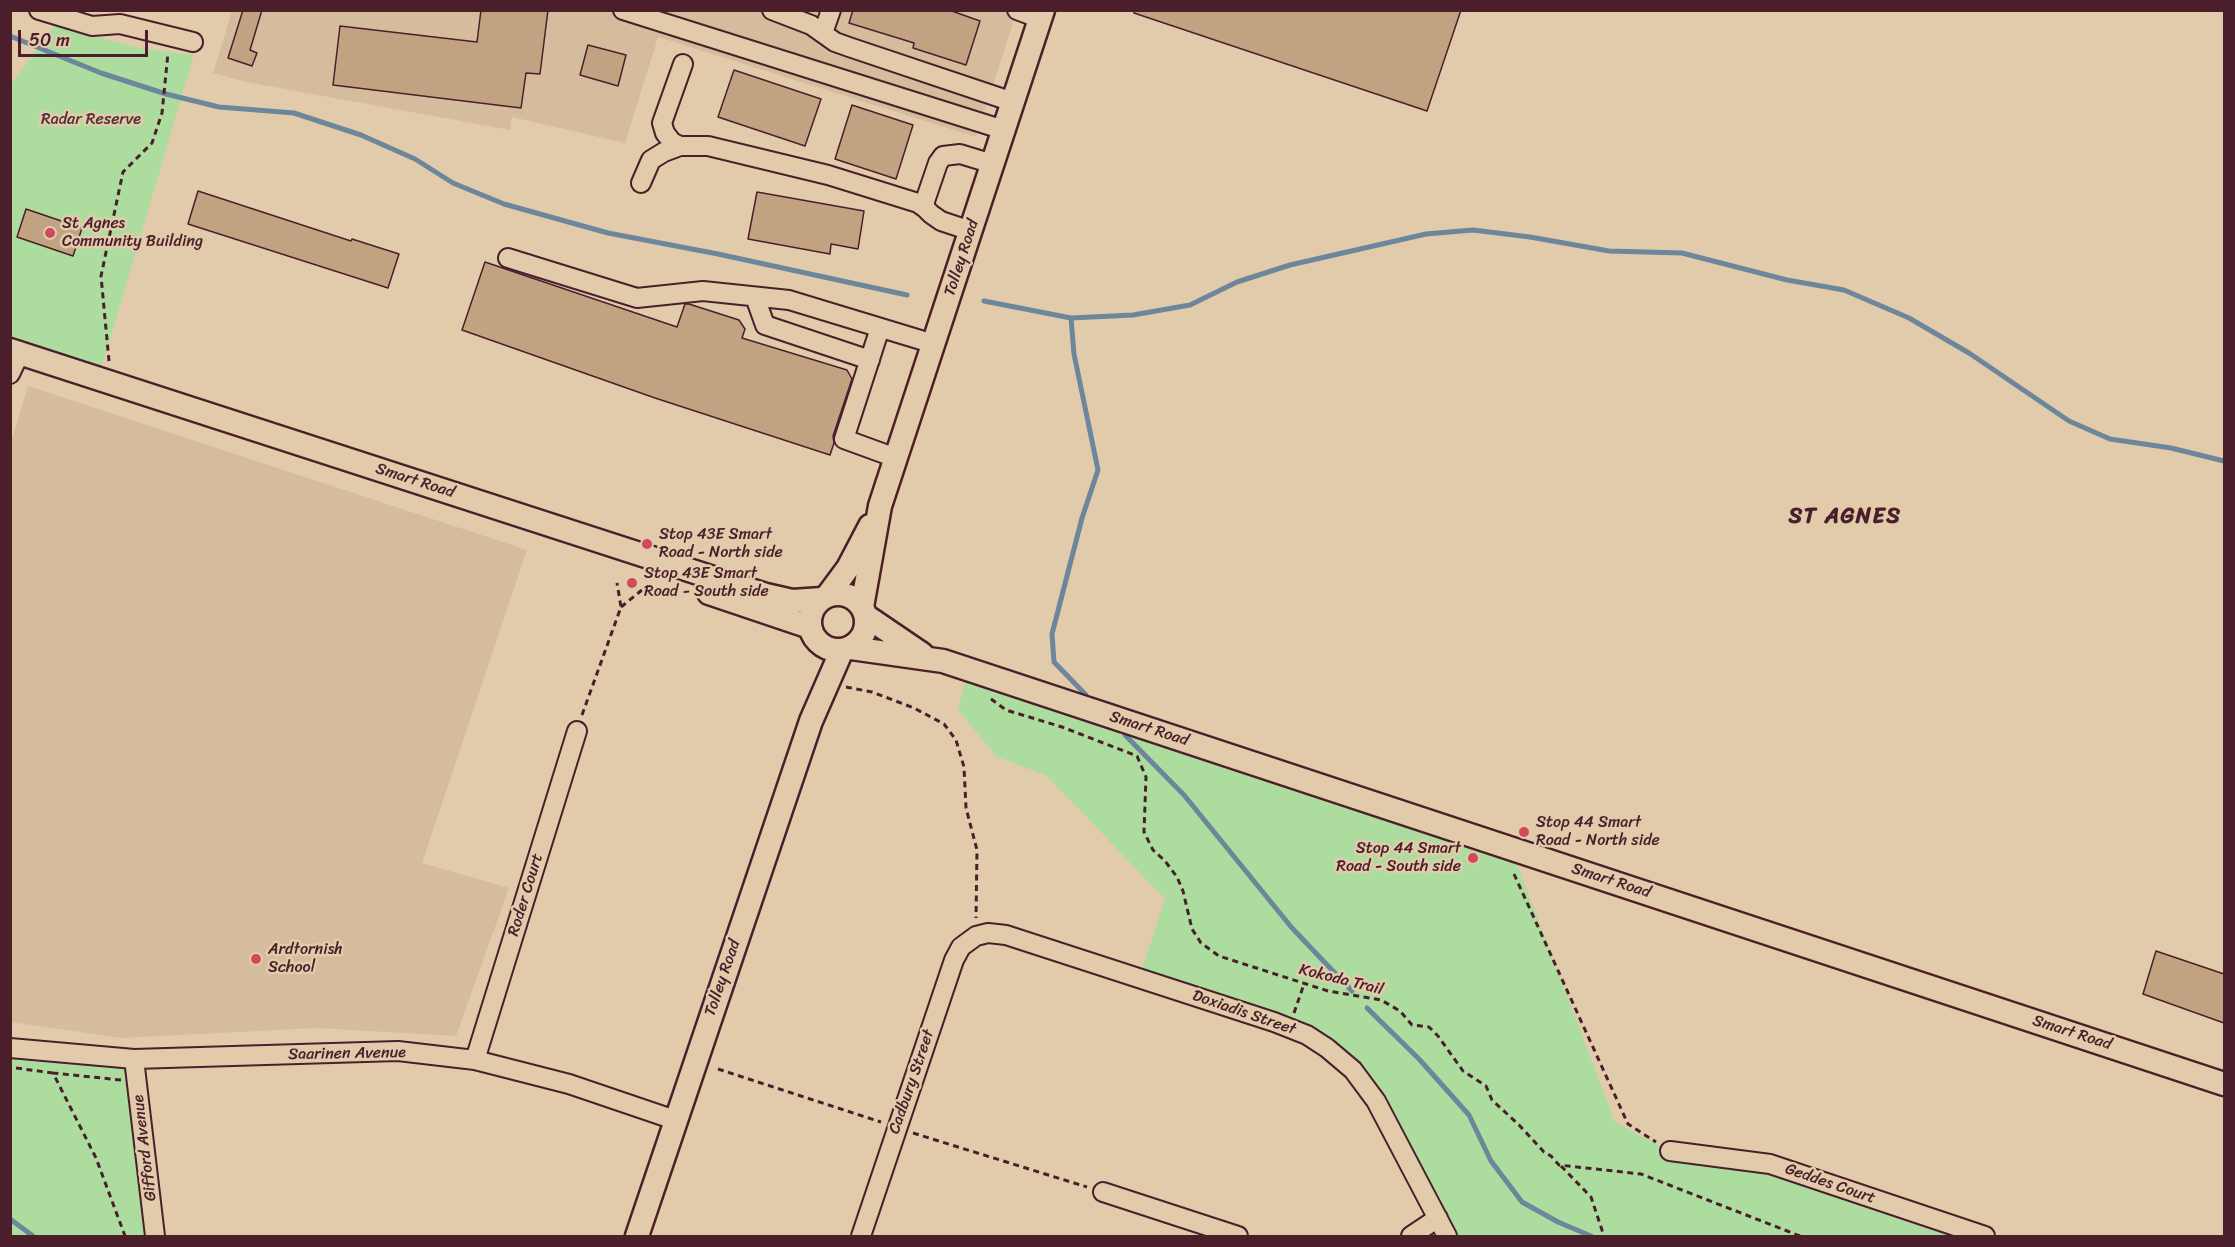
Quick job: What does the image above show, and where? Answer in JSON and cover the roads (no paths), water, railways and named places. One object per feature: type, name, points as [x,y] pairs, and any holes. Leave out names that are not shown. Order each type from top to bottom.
[{"type":"main road","name":"Tolley Road","points":[[825,597],[848,568],[880,506],[1042,15]]},
{"type":"main road","name":"Smart Road","points":[[13,360],[766,595],[792,601],[825,597]]},
{"type":"main road","name":"Smart Road","points":[[13,360],[831,642],[928,658],[968,669],[2224,1084]]},
{"type":"main road","name":"Tolley Road","points":[[864,611],[880,506]]},
{"type":"main road","points":[[847,595],[856,599],[864,611],[867,626],[859,642],[831,642],[813,608],[825,597],[847,595]]},
{"type":"main road","name":"Smart Road","points":[[864,611],[928,658]]},
{"type":"main road","name":"Tolley Road","points":[[637,1236],[811,721],[831,642]]},
{"type":"street","points":[[39,10],[95,18],[193,42]]},
{"type":"street","points":[[622,10],[644,14],[1004,130]]},
{"type":"street","points":[[772,10],[796,18],[836,42],[849,47],[1013,102]]},
{"type":"street","points":[[823,33],[831,10]]},
{"type":"street","points":[[1017,10],[1042,15]]},
{"type":"street","points":[[680,146],[672,142],[664,133],[662,123],[683,64]]},
{"type":"street","points":[[641,183],[651,160],[664,152],[680,146],[708,147],[828,175],[918,203],[941,221],[971,231]]},
{"type":"street","points":[[925,207],[938,163],[943,156],[960,154],[993,164]]},
{"type":"street","points":[[508,258],[636,298],[703,291],[789,300],[934,344]]},
{"type":"street","points":[[755,297],[765,326],[870,360]]},
{"type":"street","points":[[880,328],[844,439],[896,458]]},
{"type":"street","name":"Roder Court","points":[[475,1060],[577,731]]},
{"type":"street","name":"Doxiadis Street","points":[[976,936],[988,933],[1006,935],[1289,1027],[1327,1048],[1364,1083],[1448,1236]]},
{"type":"street","name":"Cadbury Street","points":[[861,1236],[954,960],[961,947],[976,936]]},
{"type":"street","name":"Saarinen Avenue","points":[[10,1048],[134,1059],[398,1051],[475,1060],[569,1084],[675,1120]]},
{"type":"street","name":"Gifford Avenue","points":[[134,1059],[155,1236]]},
{"type":"street","name":"Geddes Court","points":[[1670,1151],[1770,1164],[1985,1236]]},
{"type":"street","points":[[1103,1192],[1238,1236]]},
{"type":"street","points":[[1411,1236],[1438,1218]]},
{"type":"waterway","points":[[10,36],[101,73],[166,94],[219,107],[294,113],[361,135],[415,159],[453,183],[504,204],[608,233],[907,295]]},
{"type":"waterway","points":[[984,301],[1071,318],[1133,315],[1190,305],[1237,282],[1290,265],[1426,234],[1473,230],[1609,251],[1682,253],[1787,280],[1844,290],[1909,318],[1969,353],[2069,421],[2110,439],[2171,448],[2224,461]]},
{"type":"waterway","points":[[1071,318],[1074,354],[1098,470],[1082,518],[1052,634],[1054,662],[1086,695]]},
{"type":"waterway","points":[[1125,735],[1184,795],[1292,928],[1352,991]]},
{"type":"waterway","points":[[1367,1008],[1419,1059],[1469,1115],[1491,1161],[1522,1202],[1558,1222],[1591,1236]]},
{"type":"waterway","points":[[10,1219],[33,1236]]},
{"type":"place","name":"St Agnes Community Building","points":[[50,233]]},
{"type":"place","name":"Stop 43E Smart Road - North side","points":[[647,544]]},
{"type":"place","name":"Stop 43E Smart Road - South side","points":[[632,583]]},
{"type":"place","name":"Stop 44 Smart Road - North side","points":[[1524,832]]},
{"type":"place","name":"Stop 44 Smart Road - South side","points":[[1473,858]]},
{"type":"place","name":"Ardtornish School","points":[[256,959]]},
{"type":"district","name":"ST AGNES","points":[[1845,517]]},
{"type":"park label","name":"Radar Reserve","points":[[91,120]]}]
